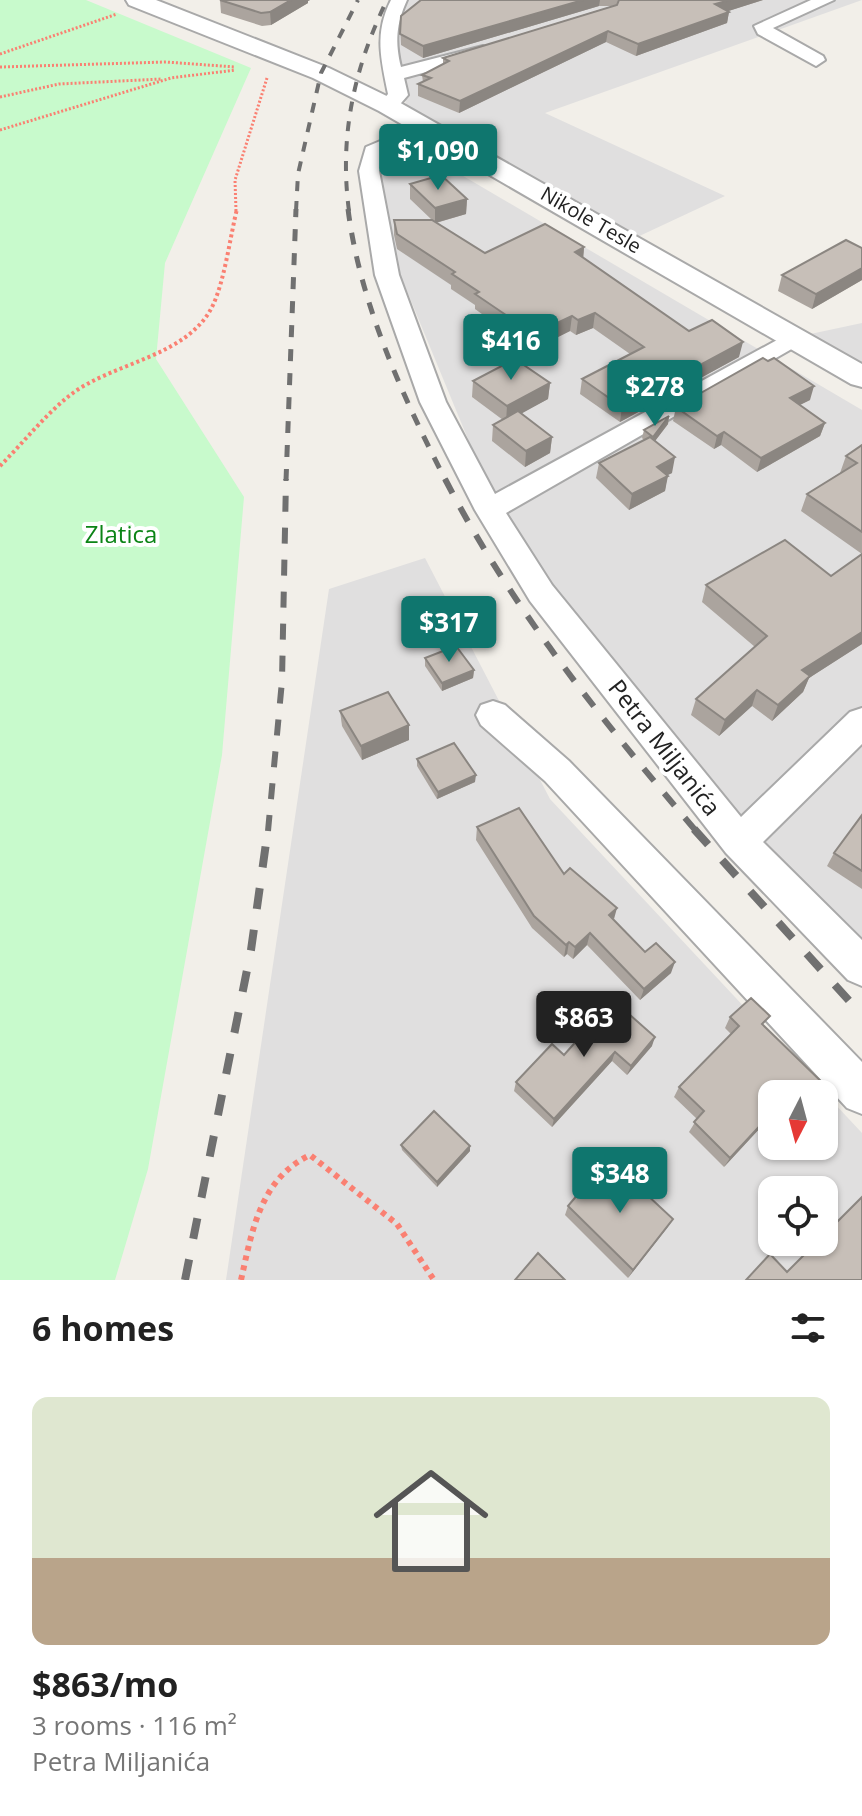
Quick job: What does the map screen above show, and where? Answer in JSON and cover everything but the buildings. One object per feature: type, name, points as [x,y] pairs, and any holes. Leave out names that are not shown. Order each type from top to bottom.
[{"type":"street","points":[[388,106],[398,95],[387,46],[389,21],[399,0]]},
{"type":"street","points":[[816,60],[764,30],[763,26],[826,0]]},
{"type":"street","name":"Nikole Tesle","points":[[137,3],[321,73],[388,106],[862,377]]},
{"type":"street","points":[[394,75],[499,46]]},
{"type":"street","name":"Petra Miljanića","points":[[416,132],[383,144],[373,151],[370,161],[369,171],[387,275],[433,402],[489,510],[541,593],[739,842],[862,967]]},
{"type":"street","points":[[489,510],[797,339]]},
{"type":"street","points":[[493,715],[557,771],[862,1093]]},
{"type":"street","points":[[739,842],[862,722]]},
{"type":"path","points":[[0,54],[137,3]]},
{"type":"path","points":[[0,67],[166,62],[244,69],[171,78],[59,84],[0,97]]},
{"type":"path","points":[[0,466],[69,396],[94,379],[165,348],[194,329],[213,305],[238,203],[235,180],[269,70]]},
{"type":"path","points":[[0,130],[171,78]]},
{"type":"path","points":[[241,1280],[258,1208],[289,1162],[310,1155],[397,1224],[434,1280]]},
{"type":"shaded area","points":[[408,0],[862,0],[545,113],[725,196],[633,239],[406,105],[392,22]]},
{"type":"shaded area","points":[[407,143],[862,410],[862,944],[738,825],[522,546],[496,507],[383,233],[379,161]]},
{"type":"shaded area","points":[[862,323],[862,370],[801,336]]},
{"type":"shaded area","points":[[425,558],[550,799],[812,1080],[758,1080],[758,1160],[838,1160],[838,1107],[862,1133],[862,1280],[226,1280],[329,589]]},
{"type":"green space","name":"Zlatica","points":[[0,0],[86,0],[251,68],[165,263],[156,359],[244,497],[222,755],[148,1169],[115,1280],[0,1280]]},
{"type":"railway","points":[[296,211],[298,174],[321,73],[358,0]]},
{"type":"railway","points":[[349,211],[346,156],[352,103],[366,51],[387,0]]},
{"type":"railway","points":[[286,481],[296,209]]},
{"type":"railway","points":[[348,209],[362,280],[385,349],[445,479]]},
{"type":"railway","points":[[268,831],[282,681],[286,479]]},
{"type":"railway","points":[[445,479],[499,573],[560,662],[696,831]]},
{"type":"railway","points":[[185,1280],[251,950],[268,829]]},
{"type":"railway","points":[[694,829],[862,1015]]}]
